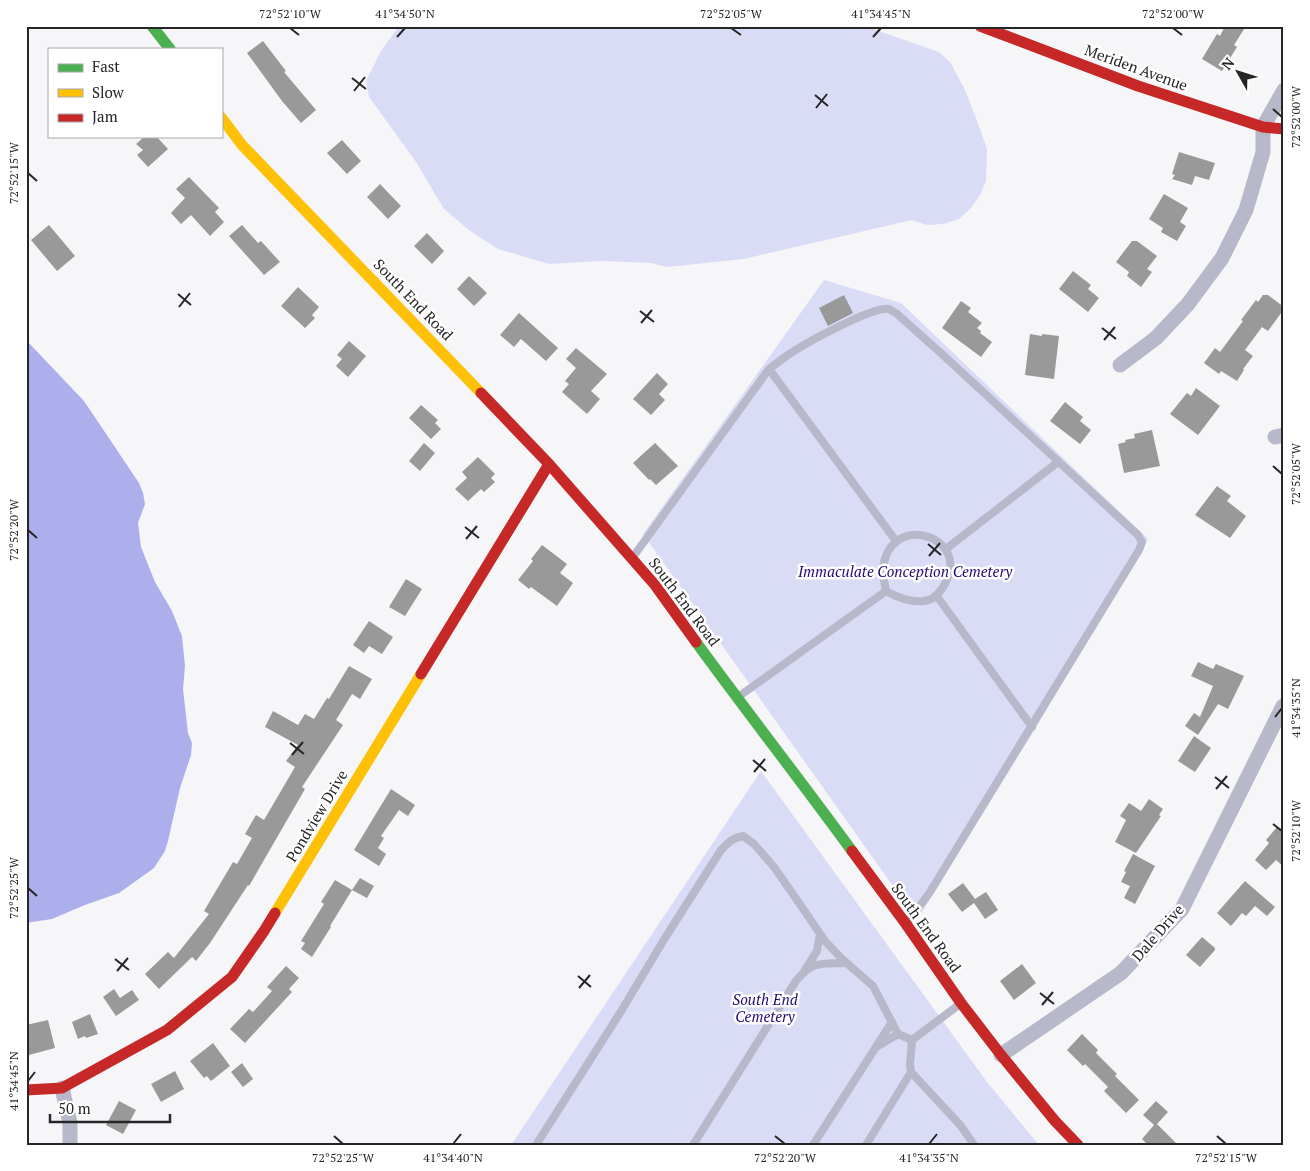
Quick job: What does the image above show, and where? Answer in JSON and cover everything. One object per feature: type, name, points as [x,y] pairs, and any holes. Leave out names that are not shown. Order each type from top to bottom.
[{"type":"street","points":[[152,26],[169,48]]},
{"type":"street","name":"Meriden Avenue","points":[[980,26],[1138,86],[1263,126],[1284,129]]},
{"type":"street","points":[[1120,365],[1156,338],[1182,311],[1222,258],[1246,210],[1263,152],[1263,126],[1284,90]]},
{"type":"street","name":"South End Road","points":[[222,118],[242,145],[549,464],[655,585],[906,924],[961,1003],[1056,1121],[1078,1145]]},
{"type":"street","name":"Pondview Drive","points":[[26,1090],[62,1088],[167,1030],[232,977],[264,931],[549,464]]},
{"type":"street","name":"Dale Drive","points":[[1002,1055],[1121,973],[1182,909],[1283,706]]},
{"type":"street","points":[[62,1088],[70,1123],[70,1145]]},
{"type":"lane","points":[[632,558],[769,369],[808,343],[860,317],[878,310],[888,309],[896,313],[944,355],[1138,535],[1142,545],[930,892],[906,924]]},
{"type":"lane","points":[[769,369],[896,541]]},
{"type":"lane","points":[[946,549],[1058,462]]},
{"type":"lane","points":[[923,535],[935,540],[946,549],[949,556],[950,571],[945,584],[932,598],[914,601],[886,590],[883,568],[888,551],[896,541],[906,536],[923,535]]},
{"type":"lane","points":[[737,698],[886,590]]},
{"type":"lane","points":[[936,595],[1032,727]]},
{"type":"lane","points":[[536,1145],[721,850],[736,837],[743,836],[754,844],[788,887],[825,941],[846,963],[873,986],[898,1034],[912,1040]]},
{"type":"lane","points":[[693,1145],[804,971],[816,951],[820,934]]},
{"type":"lane","points":[[804,971],[822,963],[846,963]]},
{"type":"lane","points":[[961,1003],[912,1040],[910,1064],[911,1072],[961,1126],[974,1145]]},
{"type":"lane","points":[[813,1145],[892,1022]]},
{"type":"lane","points":[[876,1047],[898,1034]]},
{"type":"lane","points":[[866,1145],[911,1072]]},
{"type":"green space","points":[[399,26],[869,26],[939,52],[950,62],[965,90],[987,149],[986,181],[980,195],[971,208],[959,219],[943,224],[927,225],[912,220],[744,259],[667,267],[651,263],[600,261],[549,264],[498,249],[470,231],[444,209],[416,162],[369,97],[366,81],[381,51]]},
{"type":"green space","name":"Immaculate Conception Cemetery","points":[[824,280],[901,303],[1148,539],[1035,729],[917,920],[643,534]]},
{"type":"green space","name":"South End Cemetery","points":[[761,771],[987,1082],[1039,1145],[511,1145]]},
{"type":"water","points":[[26,340],[84,401],[139,483],[145,504],[138,523],[141,547],[155,582],[172,611],[182,636],[185,666],[183,689],[188,733],[192,743],[191,755],[180,788],[165,851],[154,868],[119,893],[52,919],[26,923]]},
{"type":"building","points":[[1225,26],[1246,26],[1234,45],[1237,47],[1222,71],[1202,59],[1217,34],[1220,36]]},
{"type":"building","points":[[263,41],[286,71],[284,72],[316,110],[301,123],[282,101],[247,53]]},
{"type":"building","points":[[143,138],[158,138],[168,149],[148,167],[137,155],[143,150],[136,144]]},
{"type":"building","points":[[342,140],[361,161],[347,174],[327,153]]},
{"type":"building","points":[[1179,152],[1215,163],[1209,180],[1195,176],[1192,185],[1172,179],[1175,175],[1172,174]]},
{"type":"building","points":[[189,177],[219,208],[215,212],[224,222],[210,236],[191,215],[181,224],[171,213],[185,198],[176,189]]},
{"type":"building","points":[[380,184],[401,206],[388,219],[367,197]]},
{"type":"building","points":[[1164,194],[1188,208],[1180,222],[1186,226],[1177,241],[1161,232],[1163,228],[1149,219]]},
{"type":"building","points":[[49,225],[75,256],[57,271],[31,240]]},
{"type":"building","points":[[242,225],[258,243],[261,241],[280,262],[264,275],[229,236]]},
{"type":"building","points":[[427,233],[444,251],[432,264],[414,246]]},
{"type":"building","points":[[1132,241],[1137,241],[1157,256],[1147,269],[1152,272],[1141,287],[1127,276],[1129,272],[1116,262]]},
{"type":"building","points":[[1073,271],[1091,285],[1088,289],[1099,298],[1088,312],[1059,289]]},
{"type":"building","points":[[469,276],[487,293],[474,306],[457,289]]},
{"type":"building","points":[[298,287],[319,307],[312,315],[315,318],[305,328],[281,306]]},
{"type":"building","points":[[844,295],[853,313],[828,326],[819,308]]},
{"type":"building","points":[[1263,295],[1268,295],[1284,307],[1284,309],[1268,331],[1262,327],[1245,350],[1253,356],[1237,381],[1221,371],[1219,374],[1204,363],[1215,348],[1220,352],[1256,300],[1258,302]]},
{"type":"building","points":[[961,301],[971,308],[968,312],[982,323],[977,328],[981,331],[980,333],[992,342],[981,357],[942,328]]},
{"type":"building","points":[[519,313],[558,348],[546,361],[521,339],[514,347],[500,335]]},
{"type":"building","points":[[1030,334],[1059,336],[1054,379],[1025,375]]},
{"type":"building","points":[[349,341],[366,356],[348,377],[336,366],[342,359],[337,355]]},
{"type":"building","points":[[576,348],[607,374],[591,391],[600,399],[587,414],[562,392],[569,384],[565,381],[576,368],[566,359]]},
{"type":"building","points":[[657,373],[668,384],[659,394],[665,400],[651,415],[633,399]]},
{"type":"building","points":[[1196,388],[1220,406],[1198,435],[1170,414],[1187,393],[1191,396]]},
{"type":"building","points":[[1065,402],[1083,417],[1080,421],[1091,430],[1080,444],[1050,421]]},
{"type":"building","points":[[421,405],[438,420],[435,423],[441,429],[431,439],[409,418]]},
{"type":"building","points":[[1152,430],[1160,466],[1124,473],[1118,444],[1135,438],[1134,434]]},
{"type":"building","points":[[424,443],[435,453],[420,471],[409,461]]},
{"type":"building","points":[[655,443],[678,466],[656,485],[633,463]]},
{"type":"building","points":[[478,457],[495,474],[491,478],[495,482],[484,492],[481,489],[468,501],[455,489],[467,478],[462,472]]},
{"type":"building","points":[[1217,486],[1231,496],[1227,501],[1246,516],[1230,538],[1195,515]]},
{"type":"building","points":[[542,545],[567,564],[560,573],[573,583],[557,606],[518,580],[533,561],[531,559]]},
{"type":"building","points":[[406,579],[422,589],[405,616],[389,607]]},
{"type":"building","points":[[369,621],[393,637],[382,654],[369,646],[364,653],[353,645]]},
{"type":"building","points":[[1198,662],[1213,669],[1216,664],[1244,676],[1228,709],[1218,704],[1198,735],[1185,726],[1194,713],[1200,717],[1213,686],[1191,676]]},
{"type":"building","points":[[349,666],[372,679],[360,699],[352,694],[336,720],[343,725],[302,787],[305,789],[249,886],[210,943],[196,961],[192,957],[159,989],[145,974],[168,952],[174,958],[209,914],[204,911],[233,862],[237,864],[252,838],[245,834],[256,815],[264,820],[295,767],[286,761],[298,745],[265,727],[273,711],[298,725],[305,714],[314,719]]},
{"type":"building","points":[[1194,736],[1211,748],[1195,772],[1178,761]]},
{"type":"building","points":[[391,789],[415,805],[408,816],[399,810],[381,836],[384,838],[378,848],[386,854],[379,866],[354,850]]},
{"type":"building","points":[[1149,799],[1163,809],[1159,815],[1161,816],[1136,853],[1115,842],[1126,820],[1120,816],[1129,803],[1141,811]]},
{"type":"building","points":[[1277,827],[1284,833],[1284,867],[1276,860],[1266,870],[1255,860],[1269,843],[1266,840]]},
{"type":"building","points":[[1133,854],[1155,866],[1135,904],[1124,898],[1130,886],[1121,882],[1126,872],[1124,871]]},
{"type":"building","points":[[360,878],[374,886],[367,898],[352,890]]},
{"type":"building","points":[[335,880],[352,890],[312,957],[301,949],[305,943],[301,941],[324,904],[321,902]]},
{"type":"building","points":[[1245,881],[1275,907],[1267,916],[1255,906],[1246,916],[1242,913],[1231,926],[1217,913]]},
{"type":"building","points":[[963,883],[975,899],[986,892],[998,910],[985,919],[974,903],[962,912],[948,894]]},
{"type":"building","points":[[1202,937],[1215,950],[1200,967],[1186,955]]},
{"type":"building","points":[[1022,964],[1036,983],[1014,1000],[1000,981]]},
{"type":"building","points":[[286,966],[299,978],[289,989],[292,992],[245,1043],[230,1029],[249,1009],[253,1012],[272,991],[267,987]]},
{"type":"building","points":[[114,989],[120,998],[132,990],[139,1000],[116,1016],[103,997]]},
{"type":"building","points":[[90,1014],[98,1034],[78,1039],[72,1022]]},
{"type":"building","points":[[48,1020],[55,1048],[29,1055],[26,1045],[26,1025]]},
{"type":"building","points":[[1082,1034],[1098,1050],[1096,1053],[1117,1074],[1115,1076],[1139,1100],[1126,1113],[1104,1091],[1108,1087],[1085,1064],[1083,1066],[1067,1050]]},
{"type":"building","points":[[213,1043],[230,1066],[211,1081],[207,1076],[204,1078],[190,1061]]},
{"type":"building","points":[[242,1063],[253,1079],[243,1087],[231,1072]]},
{"type":"building","points":[[175,1071],[184,1089],[161,1102],[151,1084]]},
{"type":"building","points":[[119,1101],[136,1110],[123,1134],[106,1125]]},
{"type":"building","points":[[1156,1101],[1168,1112],[1157,1124],[1178,1145],[1148,1145],[1142,1139],[1154,1125],[1143,1115]]},
{"type":"traffic: fast","points":[[152,26],[169,48]]},
{"type":"traffic: fast","points":[[696,642],[852,851]]},
{"type":"traffic: slow","points":[[222,118],[242,145],[481,393]]},
{"type":"traffic: slow","points":[[275,913],[421,674]]},
{"type":"traffic: jam","points":[[980,26],[1138,86],[1263,127],[1284,129]]},
{"type":"traffic: jam","points":[[481,393],[549,464],[655,585],[696,642]]},
{"type":"traffic: jam","points":[[421,674],[549,464]]},
{"type":"traffic: jam","points":[[852,851],[961,1003],[1055,1121],[1078,1145]]},
{"type":"traffic: jam","points":[[26,1090],[62,1088],[167,1030],[232,977],[275,913]]}]
